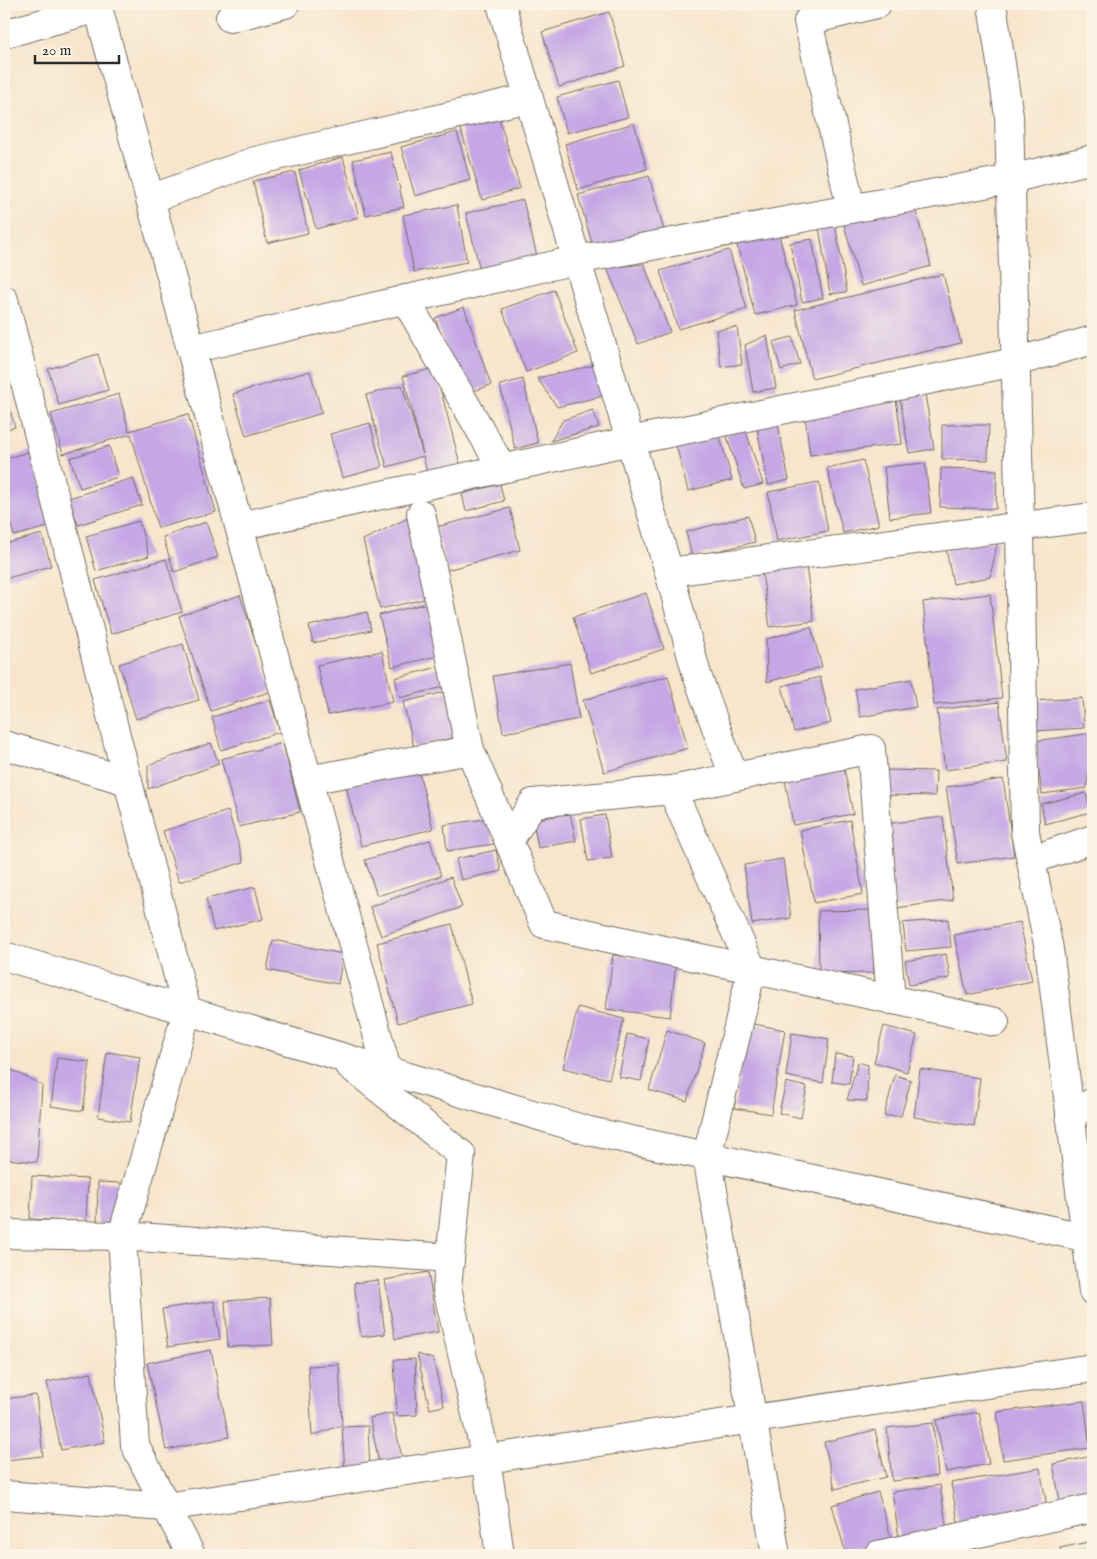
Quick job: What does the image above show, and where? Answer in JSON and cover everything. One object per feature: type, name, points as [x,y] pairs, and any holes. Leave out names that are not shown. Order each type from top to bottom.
[{"type":"street","points":[[230,18],[257,7],[285,4]]},
{"type":"street","points":[[501,4],[697,675],[734,777]]},
{"type":"street","points":[[851,208],[808,21],[877,4]]},
{"type":"street","points":[[992,4],[1009,116],[1020,527],[1025,832],[1049,949],[1070,1116],[1090,1238],[1093,1291]]},
{"type":"street","points":[[4,34],[98,6],[388,1070]]},
{"type":"street","points":[[150,199],[255,161],[529,98]]},
{"type":"street","points":[[191,349],[576,260],[1011,178],[1093,159]]},
{"type":"street","points":[[405,299],[502,468]]},
{"type":"street","points":[[4,300],[187,1011],[122,1236],[135,1445],[191,1555]]},
{"type":"street","points":[[239,526],[502,468],[1015,362],[1093,340]]},
{"type":"street","points":[[421,514],[470,750],[544,924],[995,1022]]},
{"type":"street","points":[[668,572],[1093,517]]},
{"type":"street","points":[[4,745],[128,781]]},
{"type":"street","points":[[498,816],[533,803],[672,790],[871,749],[891,1000]]},
{"type":"street","points":[[308,780],[470,750]]},
{"type":"street","points":[[672,790],[752,969],[707,1156],[776,1555]]},
{"type":"street","points":[[509,841],[533,803]]},
{"type":"street","points":[[1031,860],[1093,839]]},
{"type":"street","points":[[4,956],[589,1131],[1090,1238]]},
{"type":"street","points":[[338,1056],[461,1154],[447,1288],[486,1458],[500,1555]]},
{"type":"street","points":[[1070,1116],[1093,1102]]},
{"type":"street","points":[[4,1234],[122,1236],[450,1258]]},
{"type":"street","points":[[4,1495],[166,1506],[1093,1368]]},
{"type":"street","points":[[878,1555],[1093,1508]]},
{"type":"building","points":[[609,12],[625,66],[559,87],[542,32]]},
{"type":"building","points":[[618,80],[628,117],[567,133],[557,97]]},
{"type":"building","points":[[498,115],[520,188],[482,200],[460,126]]},
{"type":"building","points":[[634,123],[647,169],[578,190],[565,144]]},
{"type":"building","points":[[457,132],[470,180],[415,196],[401,147]]},
{"type":"building","points":[[391,152],[404,207],[366,215],[353,160]]},
{"type":"building","points":[[343,157],[359,217],[316,229],[299,170]]},
{"type":"building","points":[[295,172],[308,233],[267,243],[253,181]]},
{"type":"building","points":[[649,176],[664,231],[594,250],[578,195]]},
{"type":"building","points":[[523,200],[537,256],[480,270],[466,213]]},
{"type":"building","points":[[913,201],[931,266],[861,286],[843,221]]},
{"type":"building","points":[[457,205],[467,262],[414,272],[403,215]]},
{"type":"building","points":[[835,224],[847,292],[830,294],[819,227]]},
{"type":"building","points":[[779,235],[797,305],[755,315],[737,245]]},
{"type":"building","points":[[812,239],[823,298],[802,302],[790,243]]},
{"type":"building","points":[[729,250],[747,309],[678,329],[660,271]]},
{"type":"building","points":[[644,264],[670,332],[638,344],[607,268]]},
{"type":"building","points":[[943,274],[961,343],[812,379],[795,310]]},
{"type":"building","points":[[554,290],[578,353],[526,372],[502,309]]},
{"type":"building","points":[[464,307],[491,385],[462,395],[435,318]]},
{"type":"building","points":[[737,327],[742,364],[721,367],[716,330]]},
{"type":"building","points":[[767,335],[776,388],[753,392],[745,345]]},
{"type":"building","points":[[792,337],[800,364],[781,370],[773,342]]},
{"type":"building","points":[[98,354],[108,390],[59,405],[48,369]]},
{"type":"building","points":[[595,365],[603,396],[557,407],[537,378]]},
{"type":"building","points":[[435,368],[460,464],[427,472],[423,456],[387,467],[366,395],[402,385],[423,454],[403,376]]},
{"type":"building","points":[[310,371],[322,413],[246,436],[233,394]]},
{"type":"building","points":[[523,379],[538,443],[515,449],[500,385]]},
{"type":"building","points":[[4,389],[15,427],[4,430]]},
{"type":"building","points":[[119,394],[129,431],[188,414],[216,512],[158,528],[131,434],[63,454],[51,414]]},
{"type":"building","points":[[925,394],[934,449],[909,453],[900,398]]},
{"type":"building","points":[[896,398],[902,444],[810,455],[804,408]]},
{"type":"building","points":[[593,410],[599,427],[551,441],[563,420]]},
{"type":"building","points":[[777,419],[789,480],[768,485],[756,423]]},
{"type":"building","points":[[370,423],[382,467],[342,478],[330,434]]},
{"type":"building","points":[[942,425],[989,425],[988,460],[942,459]]},
{"type":"building","points":[[745,428],[763,484],[744,489],[726,434]]},
{"type":"building","points":[[718,430],[732,480],[688,491],[675,441]]},
{"type":"building","points":[[109,446],[118,477],[80,488],[70,458]]},
{"type":"building","points":[[32,451],[52,526],[14,536],[4,500],[4,459]]},
{"type":"building","points":[[863,460],[879,525],[843,533],[827,468]]},
{"type":"building","points":[[925,463],[931,513],[890,518],[884,467]]},
{"type":"building","points":[[941,468],[997,470],[996,509],[940,507]]},
{"type":"building","points":[[133,478],[142,505],[78,525],[69,498]]},
{"type":"building","points":[[819,482],[828,531],[777,541],[768,492]]},
{"type":"building","points":[[500,484],[504,501],[466,511],[462,494]]},
{"type":"building","points":[[510,508],[520,550],[447,570],[436,527]]},
{"type":"building","points":[[748,516],[755,542],[692,557],[686,532]]},
{"type":"building","points":[[410,517],[429,598],[380,609],[363,540]]},
{"type":"building","points":[[139,521],[149,556],[96,571],[86,536]]},
{"type":"building","points":[[206,522],[218,557],[174,572],[163,537]]},
{"type":"building","points":[[42,534],[51,566],[4,579],[4,544]]},
{"type":"building","points":[[998,540],[990,577],[953,584],[946,549]]},
{"type":"building","points":[[166,559],[182,612],[111,634],[95,580]]},
{"type":"building","points":[[805,560],[814,621],[770,627],[761,566]]},
{"type":"building","points":[[646,593],[664,649],[591,673],[573,617]]},
{"type":"building","points":[[990,594],[1002,698],[934,705],[923,602]]},
{"type":"building","points":[[240,595],[272,691],[211,711],[179,616]]},
{"type":"building","points":[[428,603],[441,655],[392,667],[379,615]]},
{"type":"building","points":[[367,612],[371,630],[313,643],[309,626]]},
{"type":"building","points":[[811,627],[822,667],[767,682],[766,639]]},
{"type":"building","points":[[183,644],[199,700],[136,719],[119,664]]},
{"type":"building","points":[[382,651],[393,702],[328,715],[317,665]]},
{"type":"building","points":[[570,663],[579,719],[503,733],[493,676]]},
{"type":"building","points":[[442,666],[447,686],[400,698],[395,678]]},
{"type":"building","points":[[668,676],[688,748],[604,772],[583,700]]},
{"type":"building","points":[[820,677],[831,723],[794,732],[782,686]]},
{"type":"building","points":[[911,679],[916,707],[860,717],[855,689]]},
{"type":"building","points":[[450,691],[461,736],[414,747],[403,702]]},
{"type":"building","points":[[1082,698],[1084,728],[1035,731],[1033,701]]},
{"type":"building","points":[[270,700],[280,732],[221,750],[212,717]]},
{"type":"building","points":[[999,702],[1007,762],[945,770],[937,710]]},
{"type":"building","points":[[1093,733],[1087,788],[1042,794],[1035,741]]},
{"type":"building","points":[[211,743],[219,764],[148,789],[148,765]]},
{"type":"building","points":[[283,743],[300,812],[239,827],[221,759]]},
{"type":"building","points":[[843,763],[853,814],[793,825],[784,773]]},
{"type":"building","points":[[418,768],[433,829],[361,846],[346,786]]},
{"type":"building","points":[[886,770],[936,771],[935,796],[886,795]]},
{"type":"building","points":[[1003,779],[1014,856],[958,864],[946,787]]},
{"type":"building","points":[[1086,793],[1091,812],[1045,824],[1041,804]]},
{"type":"building","points":[[228,811],[244,862],[179,882],[163,831]]},
{"type":"building","points":[[570,813],[576,841],[538,848],[533,820]]},
{"type":"building","points":[[605,815],[612,858],[588,861],[581,819]]},
{"type":"building","points":[[943,817],[953,900],[896,908],[885,824]]},
{"type":"building","points":[[490,818],[494,844],[447,851],[444,825]]},
{"type":"building","points":[[850,820],[863,894],[814,903],[800,830]]},
{"type":"building","points":[[430,840],[441,876],[377,896],[365,860]]},
{"type":"building","points":[[496,850],[501,871],[461,880],[456,859]]},
{"type":"building","points":[[783,859],[791,918],[752,924],[744,865]]},
{"type":"building","points":[[451,877],[462,907],[381,936],[370,907]]},
{"type":"building","points":[[255,887],[263,919],[214,931],[206,899]]},
{"type":"building","points":[[873,910],[874,973],[819,974],[818,911]]},
{"type":"building","points":[[948,919],[951,947],[906,951],[903,923]]},
{"type":"building","points":[[1020,922],[1032,981],[967,995],[954,935]]},
{"type":"building","points":[[452,924],[472,1004],[398,1023],[377,943]]},
{"type":"building","points":[[273,940],[343,954],[338,984],[267,970]]},
{"type":"building","points":[[946,954],[950,978],[909,985],[905,961]]},
{"type":"building","points":[[613,955],[676,963],[670,1017],[606,1009]]},
{"type":"building","points":[[578,1007],[624,1019],[609,1079],[563,1068]]},
{"type":"building","points":[[748,1023],[785,1030],[771,1114],[734,1108]]},
{"type":"building","points":[[884,1026],[917,1035],[907,1072],[874,1062]]},
{"type":"building","points":[[667,1030],[705,1043],[687,1101],[649,1090]]},
{"type":"building","points":[[792,1033],[829,1039],[823,1083],[786,1076]]},
{"type":"building","points":[[627,1034],[649,1039],[641,1081],[619,1077]]},
{"type":"building","points":[[107,1052],[140,1057],[130,1122],[98,1117]]},
{"type":"building","points":[[835,1054],[853,1056],[849,1084],[832,1082]]},
{"type":"building","points":[[57,1058],[90,1062],[83,1111],[51,1106]]},
{"type":"building","points":[[858,1062],[868,1065],[867,1101],[847,1100]]},
{"type":"building","points":[[4,1066],[42,1085],[37,1162],[4,1159]]},
{"type":"building","points":[[920,1069],[980,1078],[974,1126],[914,1117]]},
{"type":"building","points":[[895,1075],[911,1080],[901,1116],[884,1116]]},
{"type":"building","points":[[786,1082],[807,1087],[801,1118],[779,1113]]},
{"type":"building","points":[[32,1176],[88,1179],[86,1222],[30,1219]]},
{"type":"building","points":[[98,1182],[121,1183],[120,1225],[97,1224]]},
{"type":"building","points":[[428,1272],[438,1332],[395,1339],[385,1280]]},
{"type":"building","points":[[378,1280],[385,1334],[361,1337],[354,1283]]},
{"type":"building","points":[[270,1298],[273,1345],[228,1347],[225,1301]]},
{"type":"building","points":[[214,1301],[220,1339],[168,1347],[162,1309]]},
{"type":"building","points":[[211,1350],[229,1437],[166,1450],[147,1363]]},
{"type":"building","points":[[417,1354],[433,1359],[444,1406],[430,1409]]},
{"type":"building","points":[[415,1359],[417,1415],[397,1416],[394,1360]]},
{"type":"building","points":[[339,1364],[342,1425],[312,1436],[308,1366]]},
{"type":"building","points":[[91,1373],[105,1442],[61,1450],[47,1382]]},
{"type":"building","points":[[36,1395],[43,1456],[6,1460],[4,1399]]},
{"type":"building","points":[[1084,1401],[1090,1448],[1003,1460],[997,1412]]},
{"type":"building","points":[[979,1412],[989,1464],[946,1472],[936,1420]]},
{"type":"building","points":[[392,1413],[403,1462],[380,1467],[370,1418]]},
{"type":"building","points":[[933,1423],[938,1476],[892,1481],[887,1428]]},
{"type":"building","points":[[368,1426],[370,1471],[345,1472],[342,1427]]},
{"type":"building","points":[[875,1430],[886,1477],[835,1489],[824,1442]]},
{"type":"building","points":[[1093,1456],[1093,1499],[1061,1506],[1053,1464]]},
{"type":"building","points":[[1040,1468],[1048,1512],[959,1527],[951,1483]]},
{"type":"building","points":[[940,1485],[948,1537],[900,1544],[892,1492]]},
{"type":"building","points":[[878,1492],[892,1542],[846,1554],[832,1505]]},
{"type":"building","points":[[1093,1541],[1093,1555],[1062,1555],[1060,1548]]}]
